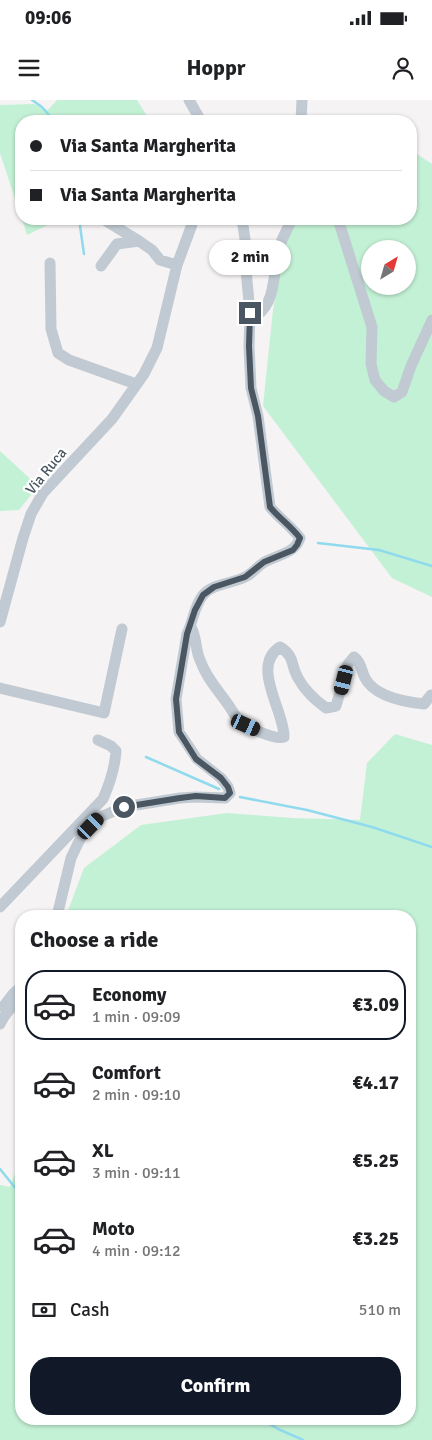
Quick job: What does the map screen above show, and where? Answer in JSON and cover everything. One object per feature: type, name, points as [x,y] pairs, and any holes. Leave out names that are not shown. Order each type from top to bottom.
[{"type":"street","points":[[189,100],[198,115]]},
{"type":"street","points":[[301,115],[302,100]]},
{"type":"street","points":[[113,225],[152,250],[160,260],[177,265]]},
{"type":"street","name":"Via Ruca","points":[[0,622],[22,538],[31,514],[43,493],[112,419],[136,384],[157,348],[177,265],[192,225]]},
{"type":"street","points":[[58,910],[71,858],[82,835],[100,817],[124,807],[196,796],[225,798],[230,793],[221,778],[196,759],[179,732],[176,699],[187,634],[195,610],[203,595],[214,587],[245,577],[264,562],[293,550],[300,538],[270,507],[258,416],[251,388],[250,313],[243,225]]},
{"type":"street","points":[[250,313],[257,315],[263,311],[267,304],[274,282],[279,248],[289,225]]},
{"type":"street","points":[[340,225],[372,327],[371,364],[374,380],[394,398],[402,392],[411,366],[432,320]]},
{"type":"street","points":[[101,266],[117,244],[139,241]]},
{"type":"street","points":[[50,263],[50,329],[58,353],[69,360],[136,384]]},
{"type":"street","points":[[190,627],[194,633],[198,658],[206,675],[237,718],[246,725],[279,739],[284,737],[284,729],[275,706],[267,675],[271,658],[280,647],[287,652],[293,661],[296,676],[309,695],[326,708],[336,706],[348,664],[354,657],[359,660],[365,678],[373,687],[388,696],[424,704],[431,695]]},
{"type":"street","points":[[0,688],[104,713],[122,629]]},
{"type":"street","points":[[0,907],[103,799],[110,785],[116,751],[112,746],[98,740]]},
{"type":"street","points":[[0,1011],[15,992]]},
{"type":"street","points":[[0,1024],[4,1015],[15,1003]]},
{"type":"green space","points":[[57,100],[137,100],[146,115],[15,115],[15,199],[0,153],[0,105],[34,104],[48,110]]},
{"type":"green space","points":[[417,154],[432,164],[432,597],[392,578],[263,406],[273,310],[289,225],[417,225]]},
{"type":"green space","points":[[24,225],[48,225],[27,235]]},
{"type":"green space","points":[[0,451],[38,486],[19,510],[0,511]]},
{"type":"green space","points":[[395,734],[432,745],[432,1440],[0,1440],[0,1185],[10,1187],[15,1173],[15,1425],[416,1425],[416,910],[68,910],[84,868],[141,825],[227,813],[292,818],[360,820],[367,763]]},
{"type":"waterway","points":[[32,100],[49,115]]},
{"type":"waterway","points":[[80,225],[84,254]]},
{"type":"waterway","points":[[318,543],[379,550],[432,566]]},
{"type":"waterway","points":[[146,757],[219,789]]},
{"type":"waterway","points":[[240,797],[307,810],[372,827],[432,847]]},
{"type":"waterway","points":[[0,1169],[15,1188]]},
{"type":"waterway","points":[[271,1425],[303,1440]]},
{"type":"route","points":[[124,807],[196,796],[225,798],[230,793],[221,778],[196,759],[179,732],[176,699],[187,634],[195,610],[203,595],[214,587],[245,577],[264,562],[293,550],[300,538],[270,507],[258,416],[251,388],[250,313]]}]
